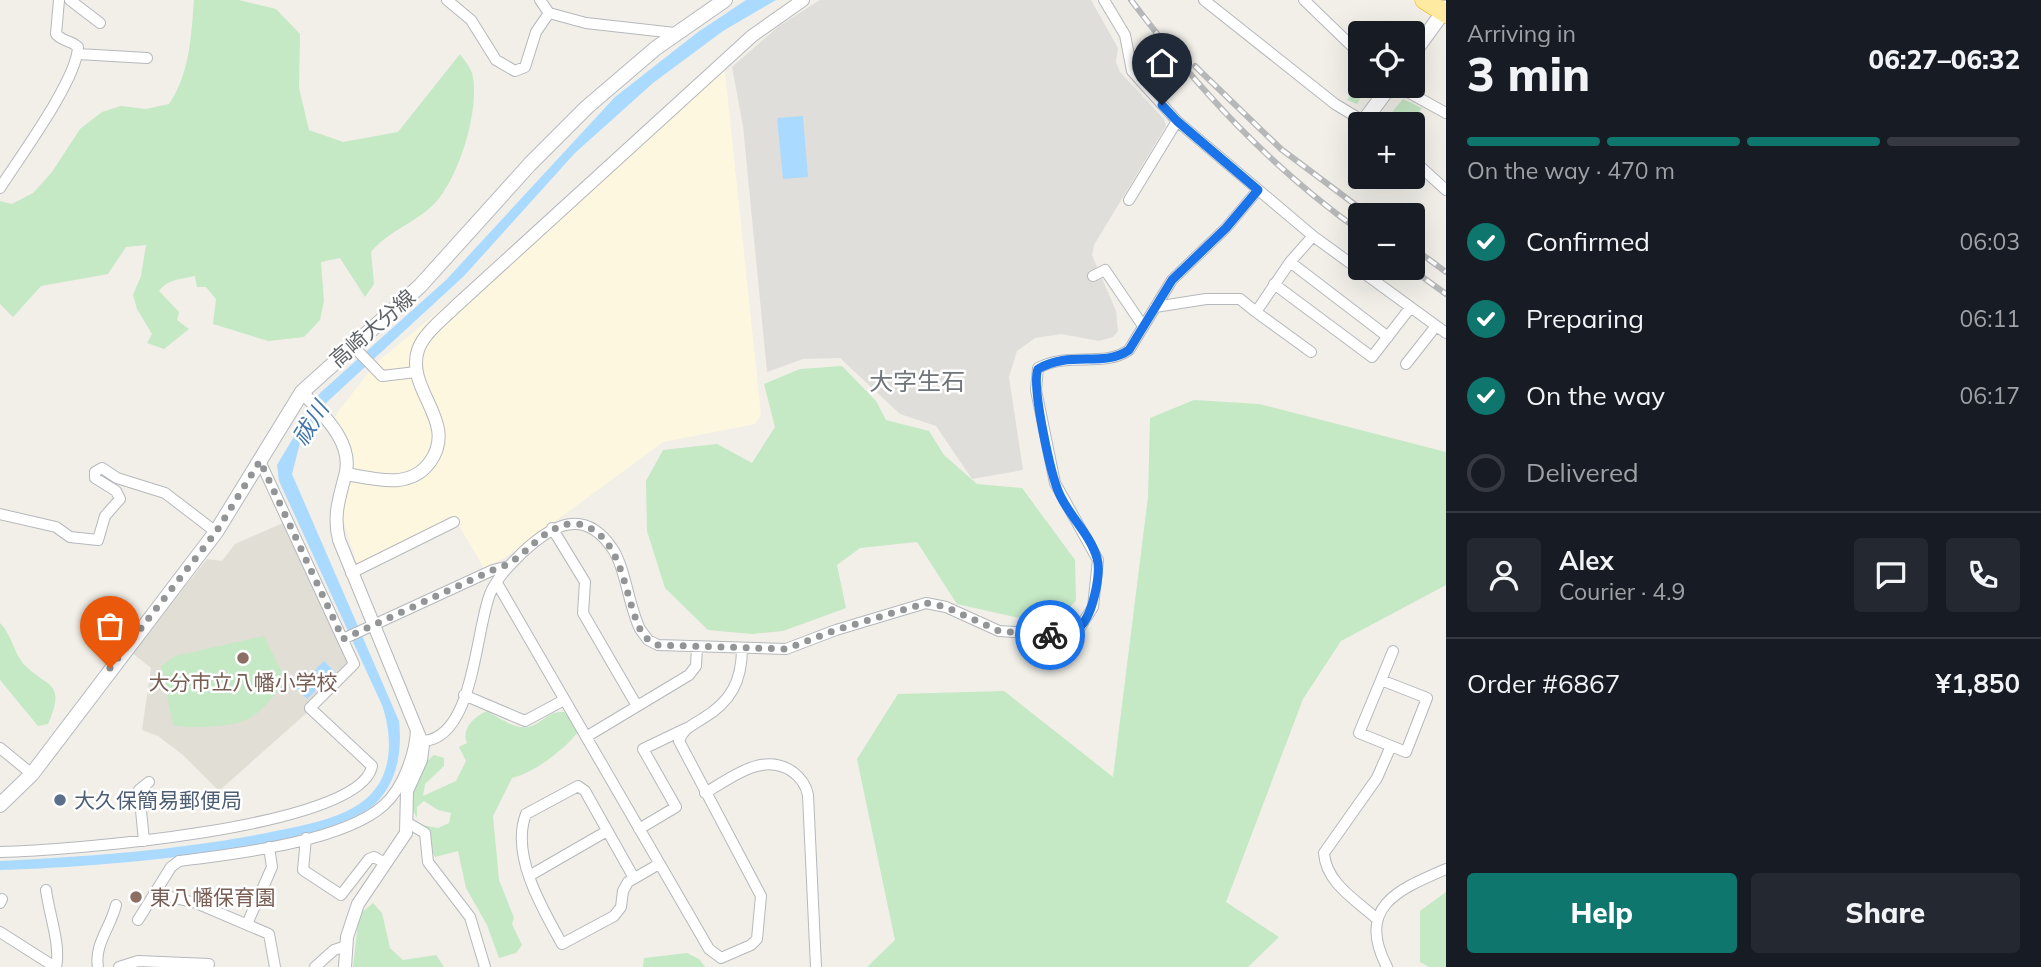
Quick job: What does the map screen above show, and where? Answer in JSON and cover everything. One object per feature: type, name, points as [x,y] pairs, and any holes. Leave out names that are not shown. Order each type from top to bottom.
[{"type":"highway","points":[[1424,0],[1445,11]]},
{"type":"main road","name":"高崎大分線","points":[[0,805],[32,774],[216,532],[260,461],[278,426],[353,347],[420,286],[578,115],[675,33],[724,0]]},
{"type":"main road","points":[[1425,38],[1445,11]]},
{"type":"street","points":[[0,188],[64,87],[78,54],[78,47],[73,42],[61,40],[57,34],[59,0]]},
{"type":"street","points":[[70,0],[100,23]]},
{"type":"street","points":[[447,0],[471,20],[496,60],[515,71],[524,67],[536,33],[549,13]]},
{"type":"street","points":[[540,0],[549,13],[586,23],[675,33]]},
{"type":"street","points":[[346,474],[400,481],[420,472],[435,456],[439,443],[438,421],[416,372],[420,345],[456,306],[742,45],[803,0]]},
{"type":"street","points":[[1104,0],[1125,35],[1132,71],[1177,121],[1314,236],[1441,329],[1406,364]]},
{"type":"street","points":[[1204,0],[1348,112]]},
{"type":"street","points":[[1304,0],[1348,42]]},
{"type":"street","points":[[78,54],[148,58]]},
{"type":"street","points":[[1419,98],[1446,113]]},
{"type":"street","points":[[1129,200],[1177,121]]},
{"type":"street","points":[[1425,171],[1446,190]]},
{"type":"street","points":[[423,741],[436,739],[446,733],[464,695],[490,595],[497,583],[509,566],[552,528],[574,523],[585,525],[612,547],[637,623],[648,640],[658,645],[786,649],[836,630],[926,603],[946,607],[999,631],[1065,635],[1079,629],[1093,607],[1098,560],[1055,482],[1035,377],[1038,369],[1051,361],[1122,355],[1136,342],[1172,280],[1226,228],[1258,190]]},
{"type":"street","points":[[1256,312],[1290,262],[1314,236]]},
{"type":"street","points":[[1290,262],[1388,337]]},
{"type":"street","points":[[1093,276],[1105,270],[1143,326]]},
{"type":"street","points":[[1274,284],[1372,357],[1410,308]]},
{"type":"street","points":[[1155,307],[1206,299],[1240,299],[1311,352]]},
{"type":"street","points":[[353,347],[374,371],[385,377],[416,372]]},
{"type":"street","points":[[306,396],[332,426],[344,446],[346,474],[335,510],[335,526],[370,626],[423,741],[421,760],[407,791],[408,823],[404,838],[358,904],[346,947],[345,967]]},
{"type":"street","points":[[0,852],[144,841],[275,819],[303,811],[351,791],[371,774],[372,766],[310,708],[354,664],[345,638],[260,461]]},
{"type":"street","points":[[0,514],[56,527],[71,537],[98,540],[105,516],[120,499],[116,491],[95,478],[97,469],[102,468],[117,478],[165,493],[216,532]]},
{"type":"street","points":[[351,573],[454,522]]},
{"type":"street","points":[[552,528],[585,582],[583,613],[637,706]]},
{"type":"street","points":[[345,638],[493,570],[509,566]]},
{"type":"street","points":[[497,583],[713,954],[717,967]]},
{"type":"street","points":[[586,737],[692,672],[696,666],[697,647]]},
{"type":"street","points":[[639,829],[676,807],[643,749],[712,713],[731,695],[740,678],[742,648]]},
{"type":"street","points":[[1381,680],[1427,698],[1406,752],[1359,733],[1393,651]]},
{"type":"street","points":[[464,695],[525,721],[564,699]]},
{"type":"street","points":[[138,920],[171,867],[179,861],[269,847],[306,838],[356,822],[386,803],[410,760],[416,721]]},
{"type":"street","points":[[687,727],[679,741],[681,748],[761,896],[758,936],[755,942],[724,958],[713,954]]},
{"type":"street","points":[[1377,919],[1332,878],[1325,868],[1324,853],[1377,778],[1391,746]]},
{"type":"street","points":[[0,748],[32,774]]},
{"type":"street","points":[[705,793],[751,767],[765,763],[788,768],[804,784],[808,795],[816,967]]},
{"type":"street","points":[[144,841],[139,790],[149,782]]},
{"type":"street","points":[[634,878],[585,791],[579,786],[570,788],[526,814],[524,840],[529,876],[534,893],[562,944],[614,916],[621,907],[625,886],[659,864]]},
{"type":"street","points":[[408,823],[425,833],[428,862],[470,917],[485,967]]},
{"type":"street","points":[[529,876],[607,831]]},
{"type":"street","points":[[306,838],[303,870],[341,895],[369,859],[374,857],[385,863]]},
{"type":"street","points":[[247,924],[272,867],[269,847]]},
{"type":"street","points":[[1387,967],[1375,937],[1377,919],[1396,894],[1446,869]]},
{"type":"street","points":[[0,932],[55,967],[58,950],[46,890]]},
{"type":"street","points":[[154,894],[196,903],[269,934],[272,966]]},
{"type":"street","points":[[98,967],[97,948],[107,933],[116,905]]},
{"type":"street","points":[[315,967],[334,950],[346,947]]},
{"type":"street","points":[[31,967],[36,954]]},
{"type":"street","points":[[119,967],[138,961],[209,964]]},
{"type":"shaded area","points":[[820,0],[1091,0],[1118,48],[1116,62],[1120,72],[1164,119],[1166,126],[1094,245],[1092,255],[1116,311],[1118,331],[1113,337],[1099,341],[1061,334],[1035,338],[1017,351],[1009,377],[1023,470],[972,479],[936,426],[900,414],[840,358],[803,359],[767,372],[743,126],[732,67],[779,26]]},
{"type":"shaded area","points":[[723,53],[761,415],[755,424],[663,442],[508,556],[484,568],[454,517],[357,564],[342,516],[353,470],[353,454],[346,434],[335,417],[338,412],[376,363],[478,279]]},
{"type":"shaded area","name":"大分市立八幡小学校","points":[[283,523],[349,663],[306,705],[310,710],[219,791],[183,755],[158,736],[142,730],[151,668],[132,653],[207,559],[222,561],[235,544]]},
{"type":"green space","points":[[194,0],[239,0],[276,9],[300,34],[299,88],[309,130],[343,142],[398,132],[460,54],[472,74],[473,108],[459,161],[444,192],[428,210],[386,238],[371,252],[374,284],[365,297],[340,258],[321,262],[324,301],[320,320],[304,337],[268,341],[213,324],[216,299],[206,287],[197,287],[195,276],[171,282],[159,291],[179,312],[177,320],[189,329],[164,349],[147,343],[152,334],[137,309],[133,295],[141,276],[146,245],[126,247],[108,274],[41,286],[13,317],[0,304],[0,201],[12,204],[33,193],[52,172],[80,129],[102,112],[121,106],[146,109],[169,104],[185,67]]},
{"type":"green space","points":[[1348,98],[1361,98],[1357,104],[1347,100]]},
{"type":"green space","points":[[1403,99],[1422,108],[1419,112],[1392,112]]},
{"type":"green space","points":[[842,366],[876,401],[886,420],[929,431],[944,455],[977,484],[1022,488],[1075,560],[1076,601],[1050,625],[957,604],[917,542],[860,548],[837,565],[846,608],[783,631],[752,634],[708,630],[665,588],[647,531],[646,481],[663,450],[717,444],[752,463],[775,427],[764,384],[800,369]]},
{"type":"green space","points":[[1194,400],[1259,404],[1446,452],[1446,585],[1341,641],[1303,699],[1226,902],[1279,937],[1248,967],[867,967],[895,940],[857,759],[898,694],[1004,691],[1113,777],[1148,497],[1150,418]]},
{"type":"green space","points":[[0,623],[22,662],[54,691],[54,709],[48,724],[38,726],[0,680]]},
{"type":"green space","points":[[264,636],[286,681],[263,708],[246,720],[220,726],[173,725],[161,666],[175,656]]},
{"type":"green space","points":[[487,711],[509,724],[522,727],[534,725],[548,716],[564,712],[573,720],[578,732],[548,760],[512,778],[493,816],[499,880],[514,918],[512,924],[522,945],[516,953],[499,958],[487,925],[466,888],[458,851],[435,857],[422,834],[422,825],[438,828],[449,823],[451,813],[438,810],[424,801],[417,807],[417,818],[411,801],[417,776],[434,755],[444,758],[444,766],[425,784],[423,796],[456,781],[466,761],[459,747],[467,743],[467,728],[473,720]]},
{"type":"green space","points":[[1446,892],[1446,967],[1429,967],[1420,962],[1420,911]]},
{"type":"green space","points":[[373,903],[382,913],[390,948],[403,960],[436,955],[444,967],[353,967],[359,915]]},
{"type":"green space","points":[[687,953],[699,959],[705,967],[643,967],[644,958]]},
{"type":"water","name":"祓川","points":[[746,0],[776,0],[723,31],[653,83],[575,153],[464,276],[327,402],[300,443],[292,474],[399,721],[397,764],[390,783],[378,801],[351,819],[309,833],[256,845],[140,861],[0,870],[0,861],[170,848],[294,827],[341,813],[362,802],[372,793],[380,782],[388,757],[386,717],[279,481],[277,465],[320,393],[446,280],[615,97],[698,32]]},
{"type":"water","points":[[803,116],[808,177],[783,179],[777,118]]},
{"type":"water","points":[[324,661],[335,672],[307,699],[297,688]]},
{"type":"railway","points":[[1131,0],[1182,64],[1236,124],[1295,180],[1348,222]]},
{"type":"railway","points":[[1195,66],[1281,149],[1353,203]]},
{"type":"railway","points":[[1425,257],[1446,272]]},
{"type":"railway","points":[[1425,279],[1446,294]]},
{"type":"way so far","points":[[110,668],[216,532],[260,461],[343,639],[493,570],[509,566],[542,534],[552,528],[574,523],[585,525],[612,547],[637,623],[643,635],[658,645],[786,649],[820,635],[926,603],[946,607],[999,631],[1050,635]]},
{"type":"place","name":"大分市立八幡小学校","points":[[243,658]]},
{"type":"place","name":"大久保簡易郵便局","points":[[60,800]]},
{"type":"place","name":"東八幡保育園","points":[[136,897]]},
{"type":"district","name":"大字生石","points":[[917,381]]},
{"type":"route","points":[[1050,635],[1071,634],[1085,623],[1093,607],[1099,572],[1095,551],[1060,495],[1055,482],[1040,418],[1035,377],[1038,369],[1051,361],[1068,358],[1101,359],[1122,355],[1129,350],[1172,280],[1226,228],[1258,190],[1162,105]]}]
